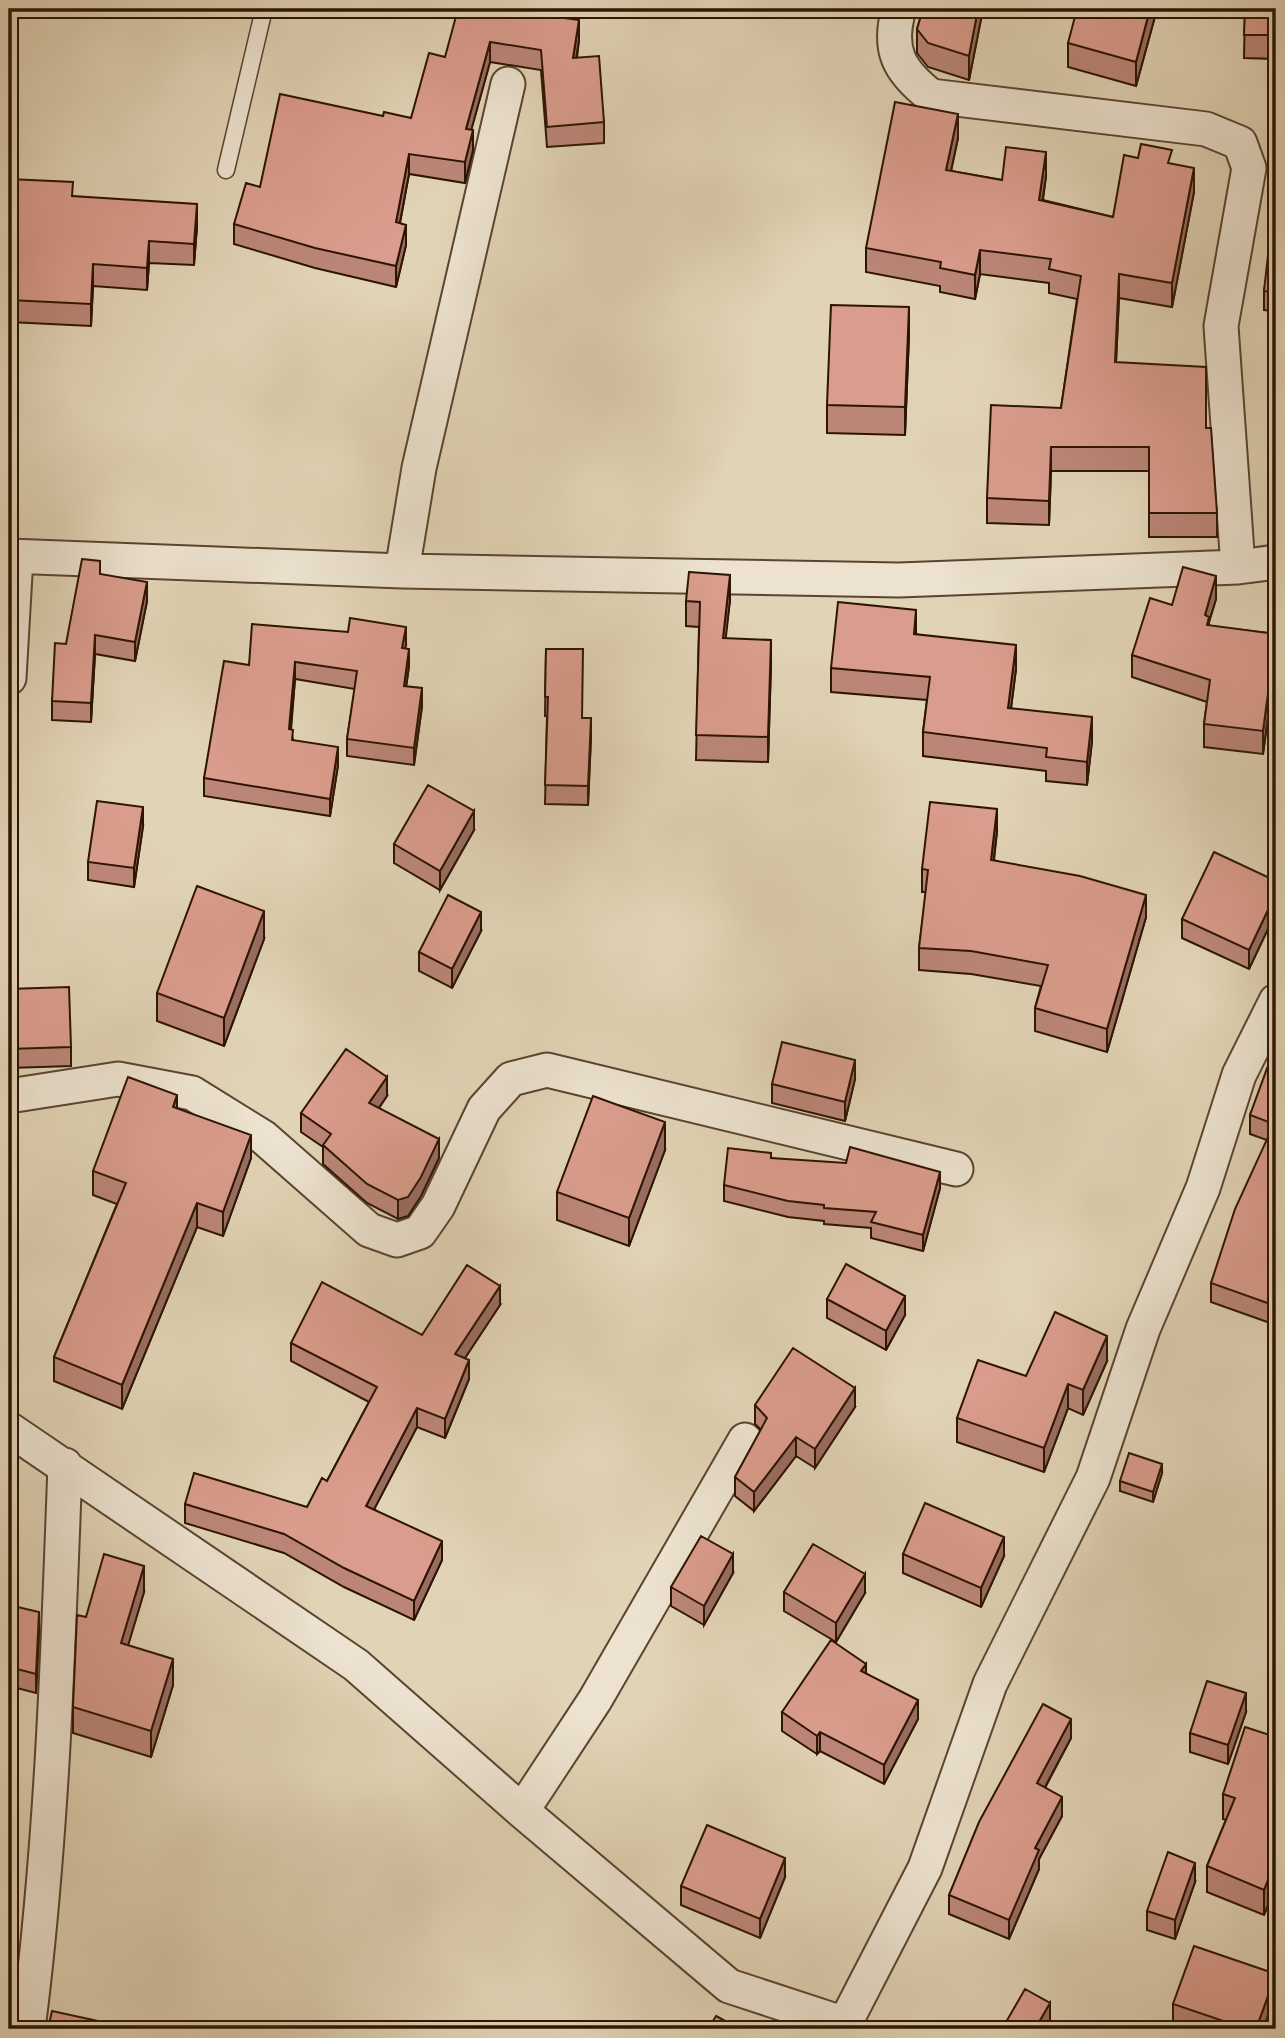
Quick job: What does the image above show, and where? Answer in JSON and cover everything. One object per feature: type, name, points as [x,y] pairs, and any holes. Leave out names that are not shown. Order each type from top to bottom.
[{"type":"street","points":[[899,9],[895,23],[895,55],[911,80],[931,96],[1206,129],[1240,143],[1249,168],[1221,326],[1238,567]]},
{"type":"street","points":[[402,571],[419,468],[508,84]]},
{"type":"street","points":[[9,678],[12,557],[402,571],[899,580],[1238,567],[1276,562]]},
{"type":"street","points":[[9,1429],[356,1665],[522,1811],[729,1986],[846,2027],[925,1868],[990,1684],[1093,1478],[1143,1329],[1203,1188],[1240,1075],[1276,1001]]},
{"type":"street","points":[[9,1096],[118,1079],[192,1093],[263,1137],[369,1230],[397,1240],[421,1232],[438,1206],[484,1109],[511,1079],[547,1070],[956,1169]]},
{"type":"street","points":[[522,1811],[595,1700],[744,1440]]},
{"type":"street","points":[[28,2029],[42,1917],[56,1687],[65,1465]]},
{"type":"lane","points":[[226,170],[264,9]]},
{"type":"building","points":[[458,9],[529,9],[528,13],[579,20],[573,58],[599,56],[604,122],[547,127],[541,50],[490,42],[466,129],[473,130],[465,162],[409,154],[396,222],[406,225],[396,266],[315,248],[234,224],[246,183],[260,187],[280,94],[383,116],[384,112],[411,118],[429,53],[445,57]]},
{"type":"building","points":[[923,9],[978,9],[969,56],[928,43],[917,29]]},
{"type":"building","points":[[1077,9],[1150,9],[1136,62],[1068,43]]},
{"type":"building","points":[[1245,9],[1276,9],[1276,35],[1244,35]]},
{"type":"building","points":[[895,102],[958,114],[946,170],[1002,180],[1006,147],[1046,152],[1039,200],[1113,217],[1124,155],[1138,158],[1141,144],[1172,150],[1168,163],[1194,168],[1172,283],[1119,274],[1115,362],[1206,367],[1206,428],[1211,428],[1217,513],[1149,513],[1149,447],[1051,447],[1049,501],[987,498],[991,405],[1061,408],[1081,276],[1049,269],[1051,259],[980,250],[975,275],[940,268],[941,262],[866,248]]},
{"type":"building","points":[[9,114],[17,115],[9,177]]},
{"type":"building","points":[[9,179],[73,182],[72,196],[197,204],[194,244],[149,241],[147,268],[93,264],[91,304],[9,300]]},
{"type":"building","points":[[1272,219],[1276,219],[1276,292],[1264,291]]},
{"type":"building","points":[[831,305],[909,307],[905,407],[827,405]]},
{"type":"building","points":[[82,559],[100,561],[100,574],[147,582],[135,642],[95,635],[91,703],[52,701],[55,643],[66,644]]},
{"type":"building","points":[[1183,567],[1216,576],[1205,615],[1209,617],[1207,625],[1276,634],[1263,731],[1204,724],[1210,680],[1132,655],[1150,598],[1172,605]]},
{"type":"building","points":[[689,572],[730,575],[723,638],[771,640],[768,737],[696,735],[700,602],[686,601]]},
{"type":"building","points":[[838,602],[916,610],[914,634],[1016,645],[1008,708],[1092,717],[1087,762],[1046,757],[1047,748],[923,732],[930,677],[831,668]]},
{"type":"building","points":[[350,618],[406,627],[402,648],[409,649],[404,686],[422,688],[414,748],[347,739],[357,671],[295,662],[289,729],[293,730],[292,740],[338,747],[330,799],[204,778],[224,661],[249,665],[252,624],[348,632]]},
{"type":"building","points":[[546,649],[583,649],[582,718],[591,718],[588,786],[545,785],[548,697],[545,697]]},
{"type":"building","points":[[428,785],[474,811],[440,871],[394,844]]},
{"type":"building","points":[[97,801],[143,807],[134,868],[88,862]]},
{"type":"building","points":[[930,802],[997,809],[991,860],[1080,876],[1146,895],[1107,1029],[1035,1008],[1048,965],[971,951],[919,948],[928,870],[922,869]]},
{"type":"building","points":[[1214,852],[1276,881],[1276,893],[1249,950],[1182,919]]},
{"type":"building","points":[[197,886],[264,911],[224,1018],[157,993]]},
{"type":"building","points":[[448,895],[481,912],[452,969],[419,952]]},
{"type":"building","points":[[69,987],[71,1047],[9,1049],[9,989]]},
{"type":"building","points":[[782,1042],[855,1060],[845,1102],[772,1084]]},
{"type":"building","points":[[346,1049],[387,1077],[369,1103],[439,1139],[408,1197],[398,1200],[367,1184],[323,1145],[331,1134],[301,1113]]},
{"type":"building","points":[[1273,1052],[1276,1053],[1276,1306],[1211,1283],[1235,1209],[1274,1124],[1250,1115]]},
{"type":"building","points":[[128,1077],[177,1095],[173,1107],[251,1135],[223,1212],[197,1203],[122,1385],[54,1357],[126,1183],[93,1171]]},
{"type":"building","points":[[593,1096],[665,1122],[629,1218],[557,1192]]},
{"type":"building","points":[[850,1147],[940,1172],[923,1235],[871,1222],[876,1212],[824,1208],[824,1205],[788,1201],[724,1185],[728,1148],[771,1153],[771,1158],[846,1163]]},
{"type":"building","points":[[9,1209],[12,1209],[9,1267]]},
{"type":"building","points":[[846,1264],[905,1296],[886,1331],[827,1299]]},
{"type":"building","points":[[467,1265],[500,1286],[455,1354],[469,1360],[445,1419],[417,1408],[366,1506],[442,1541],[414,1601],[344,1568],[284,1534],[185,1504],[194,1473],[307,1507],[322,1478],[327,1481],[377,1387],[291,1343],[322,1282],[422,1335]]},
{"type":"building","points":[[1055,1312],[1107,1336],[1083,1390],[1068,1384],[1044,1448],[957,1418],[978,1360],[1026,1376]]},
{"type":"building","points":[[793,1348],[855,1388],[815,1449],[796,1437],[754,1492],[735,1477],[767,1418],[755,1405]]},
{"type":"building","points":[[1129,1453],[1162,1464],[1153,1492],[1120,1481]]},
{"type":"building","points":[[925,1503],[1004,1537],[981,1588],[903,1554]]},
{"type":"building","points":[[701,1536],[733,1554],[704,1606],[671,1587]]},
{"type":"building","points":[[813,1544],[865,1574],[836,1623],[784,1592]]},
{"type":"building","points":[[104,1554],[144,1566],[121,1643],[173,1659],[151,1731],[73,1707],[77,1615],[86,1617]]},
{"type":"building","points":[[9,1605],[39,1612],[36,1674],[9,1667]]},
{"type":"building","points":[[831,1640],[866,1664],[861,1671],[918,1700],[884,1765],[820,1732],[817,1736],[782,1712]]},
{"type":"building","points":[[1207,1681],[1246,1693],[1228,1745],[1190,1733]]},
{"type":"building","points":[[1043,1704],[1071,1719],[1037,1783],[1062,1797],[1035,1848],[1039,1850],[1009,1920],[949,1895],[979,1822]]},
{"type":"building","points":[[1245,1727],[1276,1737],[1276,1860],[1264,1890],[1207,1866],[1235,1798],[1223,1794]]},
{"type":"building","points":[[707,1825],[785,1858],[760,1919],[681,1886]]},
{"type":"building","points":[[1168,1852],[1195,1863],[1175,1920],[1147,1911]]},
{"type":"building","points":[[1194,1946],[1276,1974],[1256,2029],[1247,2029],[1173,2004]]},
{"type":"building","points":[[1025,1989],[1050,2003],[1035,2029],[1002,2029]]},
{"type":"building","points":[[52,2011],[121,2026],[120,2029],[48,2029]]},
{"type":"building","points":[[716,2016],[740,2029],[708,2029]]}]
